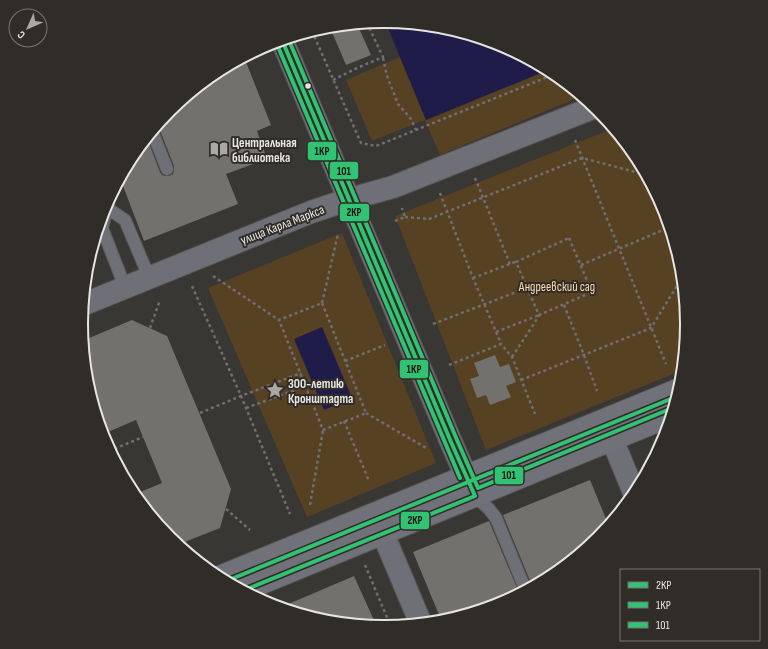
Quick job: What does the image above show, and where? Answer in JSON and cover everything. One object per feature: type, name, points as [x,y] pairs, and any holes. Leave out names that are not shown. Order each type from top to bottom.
[{"type":"main road","points":[[249,588],[475,496],[608,430],[672,394]]},
{"type":"main road","points":[[225,575],[466,476],[608,430],[666,416]]},
{"type":"street","points":[[284,46],[475,496]]},
{"type":"street","name":"улица Карла Маркса","points":[[88,302],[311,212],[393,187],[588,110]]},
{"type":"street","points":[[608,430],[632,488]]},
{"type":"street","points":[[374,514],[419,618]]},
{"type":"lane","points":[[154,137],[167,169]]},
{"type":"lane","points":[[111,209],[125,220],[149,278]]},
{"type":"lane","points":[[103,230],[125,287]]},
{"type":"lane","points":[[475,496],[496,518],[524,585]]},
{"type":"path","points":[[370,29],[383,58],[386,76],[398,104],[411,119],[416,130]]},
{"type":"path","points":[[314,36],[361,144],[376,146],[547,77]]},
{"type":"path","points":[[333,80],[357,68],[383,58]]},
{"type":"path","points":[[574,138],[666,364]]},
{"type":"path","points":[[395,221],[405,217],[429,219],[582,158],[639,173]]},
{"type":"path","points":[[475,178],[510,264]]},
{"type":"path","points":[[440,192],[484,305],[501,344],[512,357],[535,414]]},
{"type":"path","points":[[401,208],[405,217]]},
{"type":"path","points":[[339,229],[322,303],[366,413],[430,450]]},
{"type":"path","points":[[581,265],[665,229]]},
{"type":"path","points":[[473,278],[516,262],[569,238],[581,265],[592,292],[564,305],[496,332]]},
{"type":"path","points":[[516,262],[539,315]]},
{"type":"path","points":[[212,276],[279,320],[323,430],[310,505]]},
{"type":"path","points":[[521,380],[651,328],[678,285]]},
{"type":"path","points":[[192,286],[241,396],[290,514]]},
{"type":"path","points":[[433,324],[527,288]]},
{"type":"path","points":[[150,328],[160,300]]},
{"type":"path","points":[[279,320],[322,303]]},
{"type":"path","points":[[564,305],[597,391]]},
{"type":"path","points":[[512,357],[539,315]]},
{"type":"path","points":[[345,361],[391,342]]},
{"type":"path","points":[[449,365],[501,344]]},
{"type":"path","points":[[200,414],[241,396],[301,373]]},
{"type":"path","points":[[246,408],[306,386]]},
{"type":"path","points":[[323,430],[366,413]]},
{"type":"path","points":[[344,421],[369,481]]},
{"type":"path","points":[[115,449],[143,437]]},
{"type":"path","points":[[226,509],[250,530]]},
{"type":"path","points":[[362,558],[388,621]]},
{"type":"green space","points":[[400,57],[426,120],[541,73],[575,99],[440,155],[425,120],[372,141],[346,80]]},
{"type":"green space","name":"Андреевский сад","points":[[608,130],[631,160],[641,176],[665,229],[675,267],[680,305],[680,344],[676,373],[486,450],[395,216]]},
{"type":"green space","points":[[342,233],[436,463],[307,517],[208,288]]},
{"type":"shaded area","points":[[388,28],[423,31],[461,38],[497,51],[541,73],[426,120]]},
{"type":"shaded area","points":[[322,327],[352,398],[324,410],[294,339]]},
{"type":"building","points":[[360,30],[371,55],[346,65],[332,33]]},
{"type":"building","name":"Центральная библиотека","points":[[246,63],[271,125],[257,131],[267,159],[226,174],[238,204],[144,241],[122,185],[137,160],[149,144],[162,175],[169,176],[173,174],[174,166],[160,130],[174,115],[204,89],[219,78]]},
{"type":"building","points":[[132,320],[167,336],[231,489],[220,528],[184,542],[161,520],[139,492],[162,483],[136,420],[108,432],[103,420],[93,382],[88,338]]},
{"type":"building","points":[[495,355],[500,367],[509,364],[516,382],[506,386],[511,397],[490,405],[486,395],[477,398],[470,379],[479,376],[474,363]]},
{"type":"building","points":[[590,480],[607,520],[594,534],[564,560],[530,582],[503,515]]},
{"type":"building","points":[[489,521],[517,589],[479,605],[461,611],[439,615],[413,552]]},
{"type":"building","points":[[354,576],[374,620],[326,615],[287,604]]},
{"type":"transit line","name":"101","points":[[290,44],[478,488],[668,410]]},
{"type":"transit line","name":"2КР","points":[[249,588],[475,496],[284,46]]},
{"type":"transit line","name":"1КР","points":[[279,48],[460,478]]},
{"type":"transit line","name":"1КР","points":[[232,579],[671,399]]},
{"type":"place","name":"Центральная библиотека","points":[[219,149]]},
{"type":"place","name":"300-летию Кронштадта","points":[[275,390]]}]
